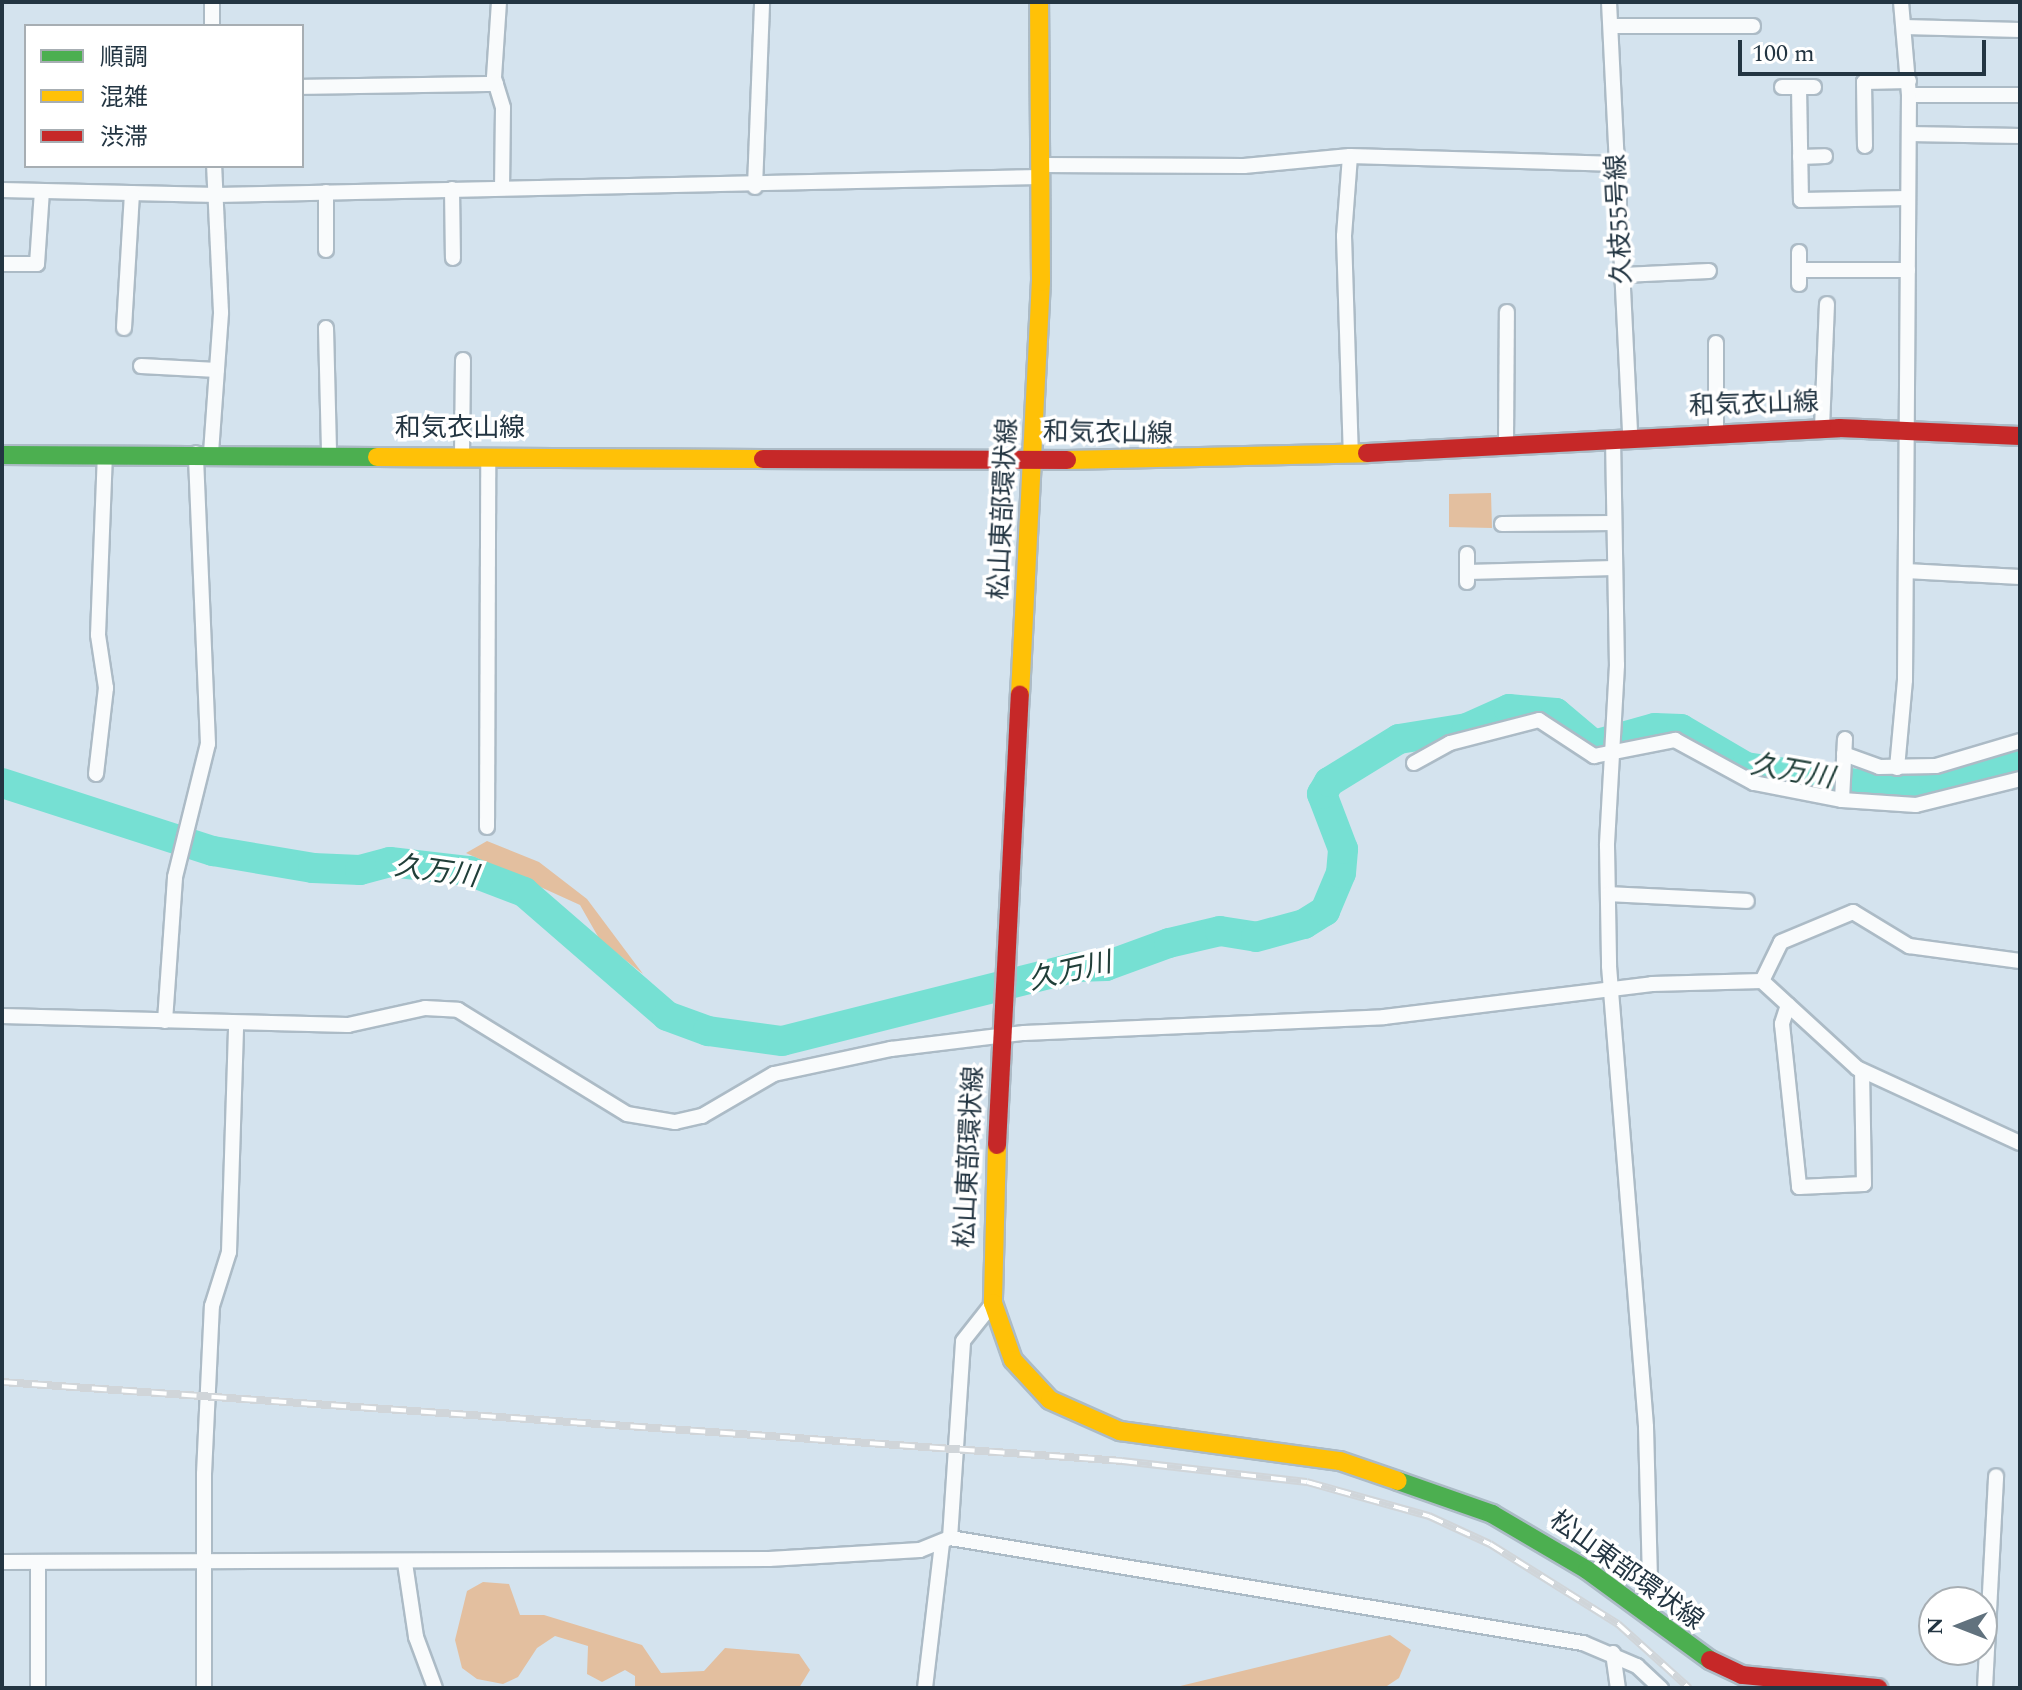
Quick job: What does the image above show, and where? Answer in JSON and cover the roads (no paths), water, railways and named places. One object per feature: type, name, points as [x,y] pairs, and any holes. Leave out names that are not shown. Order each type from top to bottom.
[{"type":"main road","name":"松山東部環状線","points":[[1039,2],[1041,171],[1033,459],[1002,1030],[993,1303],[1013,1360],[1071,1412],[1151,1440],[1296,1453],[1437,1492],[1539,1538],[1699,1655],[1742,1675],[1878,1688]]},
{"type":"main road","name":"和気衣山線","points":[[2,455],[204,453],[1033,459],[1351,454],[1506,442],[1822,428],[2020,436]]},
{"type":"street","points":[[212,2],[212,24]]},
{"type":"street","points":[[499,2],[496,84],[502,188]]},
{"type":"street","points":[[755,187],[762,2]]},
{"type":"street","name":"久枝55号線","points":[[1609,2],[1623,275],[1621,437],[1613,523],[1615,748],[1609,894],[1623,1200],[1646,1427],[1651,1618]]},
{"type":"street","points":[[1897,768],[1906,571],[1909,134],[1909,88],[1901,2]]},
{"type":"street","points":[[1611,26],[1753,26]]},
{"type":"street","points":[[1904,27],[2020,30]]},
{"type":"street","points":[[1865,146],[1864,82],[2020,95]]},
{"type":"street","points":[[304,87],[496,84]]},
{"type":"street","points":[[1782,87],[1807,87],[1800,157],[1801,200],[1848,206],[1908,198]]},
{"type":"street","points":[[1849,130],[1865,129]]},
{"type":"street","points":[[1909,134],[2020,136]]},
{"type":"street","points":[[1350,156],[1344,236],[1351,454]]},
{"type":"street","points":[[2,190],[217,195],[502,188],[755,187],[1041,171],[1244,166],[1350,156],[1618,164]]},
{"type":"street","points":[[1800,157],[1825,156]]},
{"type":"street","points":[[165,1021],[179,856],[209,711],[204,453],[217,370],[217,195],[214,168]]},
{"type":"street","points":[[452,189],[453,258]]},
{"type":"street","points":[[2,264],[37,264],[42,191]]},
{"type":"street","points":[[326,192],[326,250]]},
{"type":"street","points":[[124,328],[132,193]]},
{"type":"street","points":[[1799,252],[1799,277],[1908,270]]},
{"type":"street","points":[[1623,275],[1709,271]]},
{"type":"street","points":[[1822,428],[1827,304]]},
{"type":"street","points":[[1506,442],[1507,312]]},
{"type":"street","points":[[326,328],[329,454]]},
{"type":"street","points":[[1716,343],[1716,433]]},
{"type":"street","points":[[462,456],[463,360]]},
{"type":"street","points":[[141,366],[217,370]]},
{"type":"street","points":[[96,774],[106,688],[98,635],[105,454]]},
{"type":"street","points":[[487,827],[488,456]]},
{"type":"street","points":[[1502,524],[1613,523]]},
{"type":"street","points":[[1467,554],[1467,577],[1524,578],[1614,568]]},
{"type":"street","points":[[1906,571],[2020,577]]},
{"type":"street","points":[[1414,763],[1450,743],[1527,720],[1559,728],[1581,751],[1675,740],[1754,783],[1842,797],[1916,805],[2020,779]]},
{"type":"street","points":[[1842,797],[1845,752],[1897,768],[1936,766],[2020,741]]},
{"type":"street","points":[[1609,894],[1747,901]]},
{"type":"street","points":[[1762,981],[1781,942],[1853,912],[1909,946],[2020,961]]},
{"type":"street","points":[[2,1016],[348,1025],[425,1008],[458,1010],[627,1114],[675,1122],[791,1069],[1002,1030],[1384,1017],[1613,988],[1762,981],[1862,1071],[2020,1143]]},
{"type":"street","points":[[1788,1005],[1782,1024],[1799,1187],[1864,1184],[1862,1071]]},
{"type":"street","points":[[204,1688],[203,1566],[212,1306],[229,1252],[236,1023]]},
{"type":"street","points":[[925,1688],[946,1540],[963,1341],[993,1303]]},
{"type":"street","points":[[1985,1688],[1996,1476]]},
{"type":"street","points":[[2,1562],[203,1566],[769,1559],[946,1540],[1613,1653],[1661,1688]]},
{"type":"street","points":[[405,1563],[413,1624],[435,1688]]},
{"type":"street","points":[[38,1564],[38,1688]]},
{"type":"street","points":[[1613,1653],[1618,1688]]},
{"type":"waterway","name":"久万川","points":[[2,783],[213,851],[313,868],[360,870],[390,862],[469,871],[524,892],[667,1016],[708,1031],[782,1041],[1076,967],[1106,966],[1169,943],[1220,931],[1256,937],[1304,924],[1325,911],[1341,873],[1343,849],[1322,794],[1329,782],[1399,739],[1467,728],[1509,709],[1556,713],[1594,745],[1655,728],[1681,729],[1746,767],[1870,786],[1934,779],[2020,757]]},
{"type":"railway","points":[[2,1382],[1122,1461],[1307,1482],[1429,1516],[1490,1544],[1618,1624],[1689,1688]]}]
